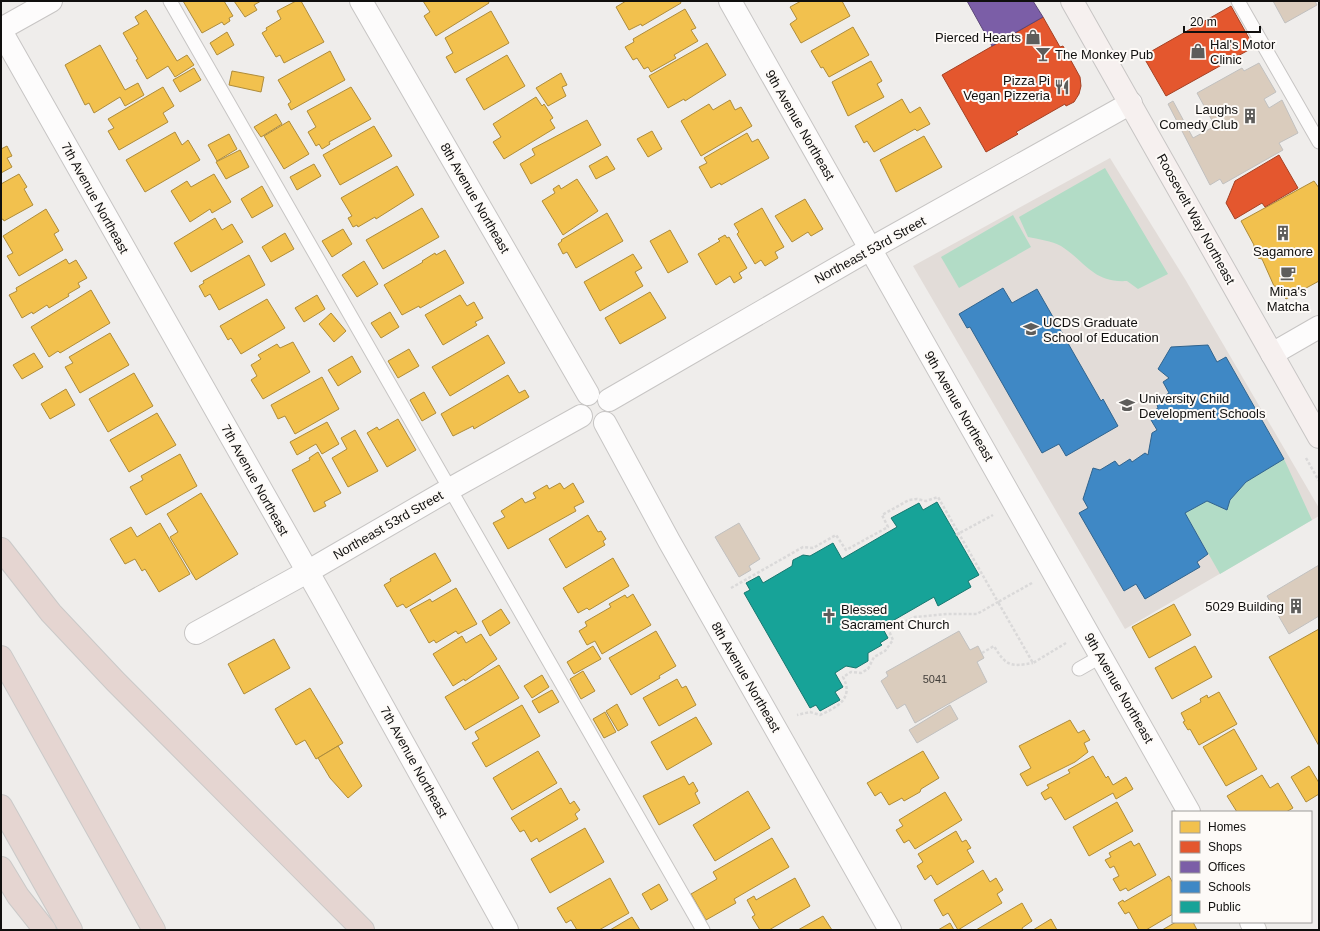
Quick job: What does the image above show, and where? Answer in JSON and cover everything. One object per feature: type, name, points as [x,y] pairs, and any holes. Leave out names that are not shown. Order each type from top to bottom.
[{"type":"highway","points":[[1,549],[51,613],[116,681],[363,930]]},
{"type":"highway","points":[[1,657],[154,930]]},
{"type":"highway","points":[[1,806],[71,930]]},
{"type":"highway","points":[[1,868],[18,896],[45,930]]},
{"type":"main road","name":"Roosevelt Way Northeast","points":[[1072,1],[1319,437]]},
{"type":"street","points":[[1,30],[51,1]]},
{"type":"street","name":"8th Avenue Northeast","points":[[361,1],[588,394]]},
{"type":"street","name":"9th Avenue Northeast","points":[[730,1],[1187,811]]},
{"type":"street","name":"7th Avenue Northeast","points":[[1,30],[507,930]]},
{"type":"street","name":"Northeast 53rd Street","points":[[609,400],[870,249],[1131,103]]},
{"type":"street","points":[[1272,354],[1319,327]]},
{"type":"street","points":[[588,394],[604,394],[609,400],[612,403],[612,415],[605,423],[601,426],[586,423],[581,416],[580,404],[588,394]]},
{"type":"street","name":"Northeast 53rd Street","points":[[196,633],[307,572],[450,489],[581,416]]},
{"type":"street","name":"8th Avenue Northeast","points":[[605,423],[669,542],[890,930]]},
{"type":"lane","points":[[170,1],[703,930]]},
{"type":"lane","points":[[1238,1],[1319,142]]},
{"type":"lane","points":[[1079,669],[1100,656]]},
{"type":"path","points":[[731,588],[803,547],[813,548],[836,535],[846,550],[888,527],[882,515],[909,500],[917,499],[926,501],[938,497],[950,522],[969,551],[1033,663]]},
{"type":"path","points":[[957,534],[997,512]]},
{"type":"path","points":[[797,714],[810,712],[820,715],[831,710],[844,701],[848,692],[843,676],[850,672],[861,673],[868,669],[874,657],[885,650],[893,640],[888,629],[915,617],[977,614],[1036,581]]},
{"type":"path","points":[[982,653],[994,646],[1002,659],[1009,665],[1018,666],[1033,663],[1069,641]]},
{"type":"shaded area","name":"University Child Development Schools","points":[[1110,158],[1185,279],[1319,508],[1319,516],[1125,629],[913,266]]},
{"type":"green space","points":[[1105,168],[1168,274],[1138,289],[1127,281],[1115,281],[1098,275],[1070,252],[1057,244],[1028,237],[1019,217]]},
{"type":"green space","points":[[1013,215],[1031,247],[959,288],[941,257]]},
{"type":"green space","points":[[1284,459],[1312,520],[1220,574],[1185,513],[1207,501],[1227,510],[1235,492],[1242,485]]},
{"type":"building: Homes","points":[[183,1],[224,1],[233,16],[229,18],[230,21],[224,25],[222,22],[202,33]]},
{"type":"building: Homes","points":[[234,1],[261,1],[254,5],[257,10],[245,17]]},
{"type":"building: Homes","points":[[296,1],[301,1],[324,42],[284,63],[280,55],[276,57],[262,33],[267,30],[266,28],[281,19],[277,11]]},
{"type":"building: Homes","points":[[423,1],[488,1],[489,3],[436,36],[424,16],[430,12]]},
{"type":"building: Homes","points":[[626,1],[680,1],[681,3],[642,26],[641,24],[629,30],[616,7]]},
{"type":"building: Homes","points":[[801,1],[842,1],[850,16],[801,43],[790,24],[797,19],[790,7]]},
{"type":"building: Homes","points":[[685,9],[696,28],[691,30],[698,41],[674,55],[676,58],[651,72],[648,67],[644,69],[637,58],[633,60],[625,47],[634,42],[633,39]]},
{"type":"building: Homes","points":[[146,10],[177,61],[187,55],[194,65],[175,77],[168,66],[147,79],[136,60],[138,59],[123,33],[139,24],[135,17]]},
{"type":"building: Homes","points":[[491,11],[509,43],[455,73],[446,57],[453,53],[445,38]]},
{"type":"building: Homes","points":[[853,27],[869,55],[829,77],[823,67],[821,68],[811,51]]},
{"type":"building: Homes","points":[[227,32],[234,45],[217,55],[210,43]]},
{"type":"building: Homes","points":[[707,43],[726,75],[685,101],[684,99],[668,108],[649,76]]},
{"type":"building: Homes","points":[[100,45],[125,90],[138,83],[144,95],[125,106],[120,97],[94,113],[89,103],[85,105],[65,65]]},
{"type":"building: Homes","points":[[330,51],[345,80],[291,110],[288,104],[291,102],[278,80]]},
{"type":"building: Homes","points":[[507,55],[525,86],[484,110],[466,79]]},
{"type":"building: Homes","points":[[871,61],[882,81],[877,84],[884,97],[848,116],[832,82]]},
{"type":"building: Homes","points":[[194,68],[201,80],[180,92],[173,80]]},
{"type":"building: Homes","points":[[232,71],[264,77],[261,92],[229,85]]},
{"type":"building: Homes","points":[[561,73],[567,85],[562,87],[566,96],[548,106],[536,88]]},
{"type":"building: Homes","points":[[163,87],[174,106],[163,113],[168,122],[119,150],[108,131],[114,128],[108,119]]},
{"type":"building: Homes","points":[[351,87],[371,119],[329,142],[330,144],[322,149],[319,144],[316,146],[308,132],[316,127],[307,111]]},
{"type":"building: Homes","points":[[536,97],[542,106],[544,104],[553,118],[550,120],[555,128],[504,159],[493,142],[501,137],[493,124]]},
{"type":"building: Homes","points":[[902,99],[910,113],[920,107],[930,124],[917,131],[915,129],[874,152],[867,141],[864,143],[855,126]]},
{"type":"building: Homes","points":[[730,100],[735,110],[741,107],[752,126],[701,156],[681,121],[709,104],[713,110]]},
{"type":"building: Homes","points":[[276,114],[282,124],[261,137],[254,127]]},
{"type":"building: Homes","points":[[587,120],[601,145],[531,184],[520,164],[535,155],[532,149]]},
{"type":"building: Homes","points":[[289,121],[309,154],[284,169],[264,136]]},
{"type":"building: Homes","points":[[374,126],[392,156],[340,185],[323,155]]},
{"type":"building: Homes","points":[[652,131],[662,149],[648,157],[637,139]]},
{"type":"building: Homes","points":[[175,132],[182,145],[188,140],[200,160],[145,192],[126,160]]},
{"type":"building: Homes","points":[[747,133],[752,142],[758,139],[769,158],[721,185],[720,183],[711,188],[699,167],[707,163],[704,158]]},
{"type":"building: Homes","points":[[229,134],[237,149],[217,161],[208,145]]},
{"type":"building: Homes","points":[[924,136],[942,167],[896,192],[880,160]]},
{"type":"building: Homes","points":[[7,146],[12,156],[7,158],[12,167],[1,173],[1,149]]},
{"type":"building: Homes","points":[[240,150],[249,167],[226,179],[216,162]]},
{"type":"building: Homes","points":[[607,156],[615,169],[596,179],[589,166]]},
{"type":"building: Homes","points":[[314,164],[321,176],[297,190],[290,177]]},
{"type":"building: Homes","points":[[397,166],[414,195],[376,219],[375,217],[358,227],[357,225],[353,227],[348,218],[352,216],[341,198]]},
{"type":"building: Homes","points":[[19,174],[27,187],[24,189],[33,205],[4,221],[3,219],[1,220],[1,184]]},
{"type":"building: Homes","points":[[214,174],[231,202],[212,213],[210,209],[190,222],[171,191],[187,181],[191,187]]},
{"type":"building: Homes","points":[[577,179],[598,211],[563,235],[542,201],[555,193],[553,189],[559,185],[561,189]]},
{"type":"building: Homes","name":"Sagamore","points":[[1314,181],[1319,188],[1319,281],[1286,299],[1279,287],[1274,286],[1262,259],[1258,258],[1253,249],[1254,245],[1241,221]]},
{"type":"building: Homes","points":[[262,186],[273,206],[252,218],[241,199]]},
{"type":"building: Homes","points":[[805,199],[823,229],[811,236],[808,232],[792,242],[775,216]]},
{"type":"building: Homes","points":[[422,208],[439,237],[383,269],[366,240]]},
{"type":"building: Homes","points":[[762,208],[784,247],[775,252],[778,258],[765,266],[761,260],[755,264],[737,234],[739,232],[734,224]]},
{"type":"building: Homes","points":[[46,209],[59,231],[54,234],[63,250],[19,276],[7,256],[13,253],[3,236]]},
{"type":"building: Homes","points":[[607,213],[623,241],[576,268],[567,252],[563,254],[558,244],[562,241],[561,240]]},
{"type":"building: Homes","points":[[215,218],[222,230],[232,224],[243,242],[191,272],[174,243]]},
{"type":"building: Homes","points":[[343,229],[352,244],[332,257],[322,241]]},
{"type":"building: Homes","points":[[670,230],[688,262],[668,273],[650,241]]},
{"type":"building: Homes","points":[[285,233],[294,249],[271,262],[262,247]]},
{"type":"building: Homes","points":[[725,235],[727,238],[729,237],[747,268],[739,273],[742,278],[734,283],[730,276],[716,285],[698,254],[720,241],[718,239]]},
{"type":"building: Homes","points":[[445,250],[464,283],[420,308],[419,306],[402,315],[384,285],[423,262],[422,261],[435,253],[436,255]]},
{"type":"building: Homes","points":[[633,254],[642,268],[635,272],[643,286],[600,311],[584,282]]},
{"type":"building: Homes","points":[[249,255],[265,285],[219,310],[210,294],[205,297],[199,286],[204,283],[203,281]]},
{"type":"building: Homes","points":[[66,259],[69,264],[76,260],[87,278],[78,283],[80,287],[68,294],[69,296],[49,308],[47,305],[33,314],[32,312],[22,318],[9,295],[17,291],[16,288]]},
{"type":"building: Homes","points":[[364,261],[378,284],[357,297],[342,275]]},
{"type":"building: Homes","points":[[91,290],[110,323],[60,353],[58,351],[49,357],[31,327]]},
{"type":"building: Homes","points":[[650,292],[666,318],[620,344],[605,318]]},
{"type":"building: Homes","points":[[317,295],[325,309],[304,322],[295,308]]},
{"type":"building: Homes","points":[[460,295],[467,306],[474,302],[483,318],[475,322],[477,325],[443,345],[425,315]]},
{"type":"building: Homes","points":[[267,299],[285,328],[241,354],[231,338],[228,340],[220,326]]},
{"type":"building: Homes","points":[[390,312],[399,327],[381,338],[371,323]]},
{"type":"building: Homes","points":[[331,313],[346,331],[334,342],[319,324]]},
{"type":"building: Homes","points":[[110,333],[129,365],[80,393],[65,367],[73,363],[69,357]]},
{"type":"building: Homes","points":[[488,335],[505,363],[450,396],[432,367]]},
{"type":"building: Homes","points":[[293,342],[310,372],[263,399],[251,380],[257,376],[251,365],[261,359],[258,355],[277,344],[280,348]]},
{"type":"building: Homes","points":[[409,349],[419,366],[398,378],[388,361]]},
{"type":"building: Homes","points":[[34,353],[43,367],[22,379],[13,365]]},
{"type":"building: Homes","points":[[352,356],[361,372],[338,386],[328,370]]},
{"type":"building: Homes","points":[[134,373],[153,406],[108,432],[89,399]]},
{"type":"building: Homes","points":[[508,375],[519,393],[525,390],[529,397],[474,429],[473,426],[453,436],[441,414]]},
{"type":"building: Homes","points":[[322,377],[339,409],[295,434],[285,416],[278,419],[271,405]]},
{"type":"building: Homes","points":[[66,389],[75,405],[50,419],[41,404]]},
{"type":"building: Homes","points":[[424,392],[436,413],[422,421],[410,400]]},
{"type":"building: Homes","points":[[157,413],[176,445],[129,472],[110,440]]},
{"type":"building: Homes","points":[[398,419],[416,450],[387,467],[367,433],[377,427],[379,430]]},
{"type":"building: Homes","points":[[327,422],[339,444],[322,454],[316,444],[297,455],[290,442]]},
{"type":"building: Homes","points":[[355,430],[378,471],[348,487],[332,458],[347,449],[341,438]]},
{"type":"building: Homes","points":[[318,452],[341,493],[324,502],[326,506],[314,512],[292,470],[310,460],[309,458]]},
{"type":"building: Homes","points":[[180,454],[197,486],[146,515],[130,487],[143,480],[141,476]]},
{"type":"building: Homes","points":[[560,483],[564,489],[573,483],[584,502],[574,507],[576,511],[508,549],[493,523],[505,517],[501,511],[522,498],[525,503],[536,498],[533,493],[547,485],[549,489]]},
{"type":"building: Homes","points":[[201,493],[238,554],[196,580],[170,537],[178,532],[167,514]]},
{"type":"building: Homes","points":[[588,515],[598,532],[601,531],[606,539],[603,541],[605,545],[566,568],[549,539]]},
{"type":"building: Homes","points":[[160,523],[190,574],[159,592],[145,569],[142,571],[135,559],[125,564],[110,539],[131,527],[137,537]]},
{"type":"building: Homes","points":[[435,553],[451,581],[406,608],[403,604],[397,607],[384,585],[391,581],[390,579]]},
{"type":"building: Homes","points":[[613,558],[629,586],[589,610],[587,608],[578,613],[563,588]]},
{"type":"building: Homes","points":[[456,588],[477,624],[458,634],[456,631],[436,643],[434,640],[429,643],[410,610],[430,599],[432,602]]},
{"type":"building: Homes","points":[[633,594],[651,625],[602,654],[595,641],[587,645],[579,631],[587,626],[585,622],[611,607],[609,604],[625,595],[627,598]]},
{"type":"building: Homes","points":[[1174,604],[1191,635],[1149,658],[1132,627]]},
{"type":"building: Homes","points":[[501,609],[510,623],[490,636],[482,621]]},
{"type":"building: Homes","points":[[1319,629],[1319,746],[1269,657]]},
{"type":"building: Homes","points":[[656,631],[676,666],[659,676],[660,678],[631,695],[609,658]]},
{"type":"building: Homes","points":[[481,634],[497,659],[465,681],[464,679],[453,686],[433,654],[462,636],[466,643]]},
{"type":"building: Homes","points":[[274,639],[290,668],[244,694],[228,664]]},
{"type":"building: Homes","points":[[593,646],[601,659],[574,674],[567,662]]},
{"type":"building: Homes","points":[[1195,646],[1212,677],[1172,699],[1155,668]]},
{"type":"building: Homes","points":[[499,665],[519,698],[465,730],[445,697]]},
{"type":"building: Homes","points":[[583,671],[595,691],[581,699],[570,679]]},
{"type":"building: Homes","points":[[542,675],[549,687],[532,698],[524,686]]},
{"type":"building: Homes","points":[[677,679],[682,688],[686,686],[696,705],[659,726],[643,698]]},
{"type":"building: Homes","points":[[310,688],[343,743],[316,759],[305,740],[296,745],[275,709]]},
{"type":"building: Homes","points":[[552,690],[559,702],[539,713],[532,701]]},
{"type":"building: Homes","points":[[1219,692],[1237,724],[1199,745],[1190,729],[1188,730],[1183,722],[1185,721],[1181,713],[1201,702],[1200,699],[1207,695],[1208,698]]},
{"type":"building: Homes","points":[[617,704],[628,725],[618,731],[606,711]]},
{"type":"building: Homes","points":[[522,705],[540,736],[486,767],[472,743],[479,739],[475,732]]},
{"type":"building: Homes","points":[[605,712],[616,732],[604,738],[593,719]]},
{"type":"building: Homes","points":[[696,717],[712,744],[667,770],[651,742]]},
{"type":"building: Homes","points":[[1070,720],[1078,733],[1084,730],[1090,740],[1084,743],[1088,752],[1075,762],[1027,786],[1020,774],[1031,768],[1019,746]]},
{"type":"building: Homes","points":[[1234,729],[1257,769],[1226,786],[1203,747]]},
{"type":"building: Homes","points":[[338,746],[362,786],[348,798],[330,778],[318,758]]},
{"type":"building: Homes","points":[[538,751],[557,783],[512,810],[493,778]]},
{"type":"building: Homes","points":[[923,751],[939,778],[921,789],[920,792],[904,801],[902,798],[889,805],[881,792],[875,796],[867,783]]},
{"type":"building: Homes","points":[[1093,756],[1106,778],[1108,776],[1113,785],[1126,777],[1133,789],[1116,799],[1113,793],[1065,820],[1051,797],[1045,800],[1041,793],[1049,788],[1047,785],[1070,773],[1068,770]]},
{"type":"building: Homes","points":[[1309,766],[1319,783],[1319,794],[1306,802],[1291,777]]},
{"type":"building: Homes","points":[[1262,775],[1270,788],[1278,783],[1293,808],[1288,811],[1236,811],[1227,796]]},
{"type":"building: Homes","points":[[684,776],[689,785],[693,782],[698,791],[695,793],[700,803],[659,825],[643,796]]},
{"type":"building: Homes","points":[[561,788],[570,804],[574,801],[580,810],[575,814],[578,819],[539,842],[537,838],[531,842],[524,830],[520,832],[511,818]]},
{"type":"building: Homes","points":[[748,791],[770,828],[715,861],[693,825]]},
{"type":"building: Homes","points":[[945,792],[962,820],[915,849],[909,840],[904,843],[896,830],[903,826],[899,820]]},
{"type":"building: Homes","points":[[1117,802],[1133,831],[1089,856],[1073,827]]},
{"type":"building: Homes","points":[[585,828],[604,862],[550,893],[531,859]]},
{"type":"building: Homes","points":[[956,831],[962,842],[966,840],[971,848],[967,850],[974,862],[937,885],[931,875],[925,880],[917,866],[923,862],[918,854]]},
{"type":"building: Homes","points":[[772,838],[789,867],[734,899],[736,903],[706,920],[691,894],[717,879],[713,872]]},
{"type":"building: Homes","points":[[1131,841],[1134,846],[1139,843],[1156,875],[1128,891],[1126,888],[1120,891],[1113,879],[1119,876],[1114,866],[1110,868],[1105,860],[1111,857],[1109,853]]},
{"type":"building: Homes","points":[[983,870],[990,882],[996,878],[1003,890],[997,894],[1002,903],[958,930],[948,913],[943,916],[934,900]]},
{"type":"building: Homes","points":[[1169,876],[1172,881],[1172,915],[1146,930],[1139,930],[1129,912],[1125,914],[1118,903],[1123,900],[1124,902]]},
{"type":"building: Homes","points":[[610,878],[629,913],[599,930],[577,930],[571,920],[566,923],[557,908]]},
{"type":"building: Homes","points":[[795,878],[810,906],[769,930],[760,930],[752,917],[755,915],[747,900],[754,896],[756,900]]},
{"type":"building: Homes","points":[[659,884],[668,900],[651,910],[642,894]]},
{"type":"building: Homes","points":[[1022,903],[1032,921],[1022,928],[1023,930],[976,930]]},
{"type":"building: Homes","points":[[823,916],[832,930],[798,930]]},
{"type":"building: Homes","points":[[632,917],[640,930],[610,930]]},
{"type":"building: Homes","points":[[1051,919],[1057,930],[1033,930]]},
{"type":"building: Homes","points":[[950,923],[954,930],[938,930]]},
{"type":"building: Homes","points":[[1174,923],[1194,923],[1197,930],[1162,930]]},
{"type":"building: Shops","name":"Hal's Motor Clinic","points":[[1231,6],[1254,47],[1166,96],[1143,56]]},
{"type":"building: Shops","points":[[1043,17],[1060,47],[1063,46],[1080,77],[1081,86],[1079,94],[1074,102],[1066,106],[1065,104],[1016,132],[1018,134],[986,152],[942,75]]},
{"type":"building: Shops","points":[[1279,155],[1298,188],[1265,207],[1262,203],[1235,219],[1226,203],[1235,181]]},
{"type":"building: Offices","points":[[967,1],[1033,1],[1043,17],[992,46]]},
{"type":"building: Schools","points":[[1003,288],[1012,303],[1037,289],[1101,401],[1103,399],[1118,426],[1066,456],[1059,444],[1042,453],[970,327],[967,328],[959,314]]},
{"type":"building: Schools","points":[[1208,345],[1217,362],[1226,357],[1284,459],[1246,482],[1230,500],[1227,510],[1207,501],[1185,513],[1208,554],[1197,562],[1200,567],[1145,599],[1136,584],[1124,591],[1079,513],[1088,508],[1083,499],[1093,468],[1100,470],[1115,461],[1119,466],[1130,459],[1132,462],[1145,453],[1148,455],[1152,433],[1157,430],[1148,415],[1158,408],[1156,401],[1169,393],[1163,382],[1169,378],[1158,369],[1171,347]]},
{"type":"building: Public","name":"Blessed Sacrament Church","points":[[937,502],[979,575],[968,581],[971,587],[938,606],[934,597],[882,627],[888,638],[880,643],[882,645],[868,653],[868,661],[856,668],[846,666],[835,673],[843,687],[835,692],[840,700],[820,711],[816,705],[810,708],[744,593],[750,590],[746,583],[759,576],[763,583],[792,566],[793,560],[803,555],[810,556],[833,543],[842,559],[897,527],[891,518],[919,503],[923,510]]},
{"type":"building: Other","points":[[1273,1],[1315,1],[1317,5],[1285,23]]},
{"type":"building: Other","name":"Laughs Comedy Club","points":[[1259,63],[1276,92],[1264,99],[1269,108],[1282,100],[1298,133],[1279,143],[1283,150],[1223,184],[1220,179],[1210,185],[1168,104],[1173,101],[1193,138],[1215,126],[1197,93],[1242,68],[1244,71]]},
{"type":"building: Other","points":[[739,523],[760,559],[749,566],[751,570],[739,577],[715,537]]},
{"type":"building: Other","name":"5029 Building","points":[[1319,565],[1319,616],[1289,634],[1267,596]]},
{"type":"building: Other","points":[[959,631],[970,650],[978,646],[984,658],[977,662],[987,682],[915,723],[905,704],[897,709],[881,681],[888,676],[886,672]]},
{"type":"building: Other","points":[[950,705],[958,719],[917,743],[909,730]]},
{"type":"place","name":"Pierced Hearts","points":[[1033,37]]},
{"type":"place","name":"Hal's Motor Clinic","points":[[1198,51]]},
{"type":"place","name":"The Monkey Pub","points":[[1043,54]]},
{"type":"place","name":"Pizza Pi Vegan Pizzeria","points":[[1062,87]]},
{"type":"place","name":"Laughs Comedy Club","points":[[1250,116]]},
{"type":"place","name":"Sagamore","points":[[1283,233]]},
{"type":"place","name":"Mina's Matcha","points":[[1288,273]]},
{"type":"place","name":"UCDS Graduate School of Education","points":[[1031,329]]},
{"type":"place","name":"University Child Development Schools","points":[[1127,405]]},
{"type":"place","name":"5029 Building","points":[[1296,606]]},
{"type":"place","name":"Blessed Sacrament Church","points":[[829,616]]}]
